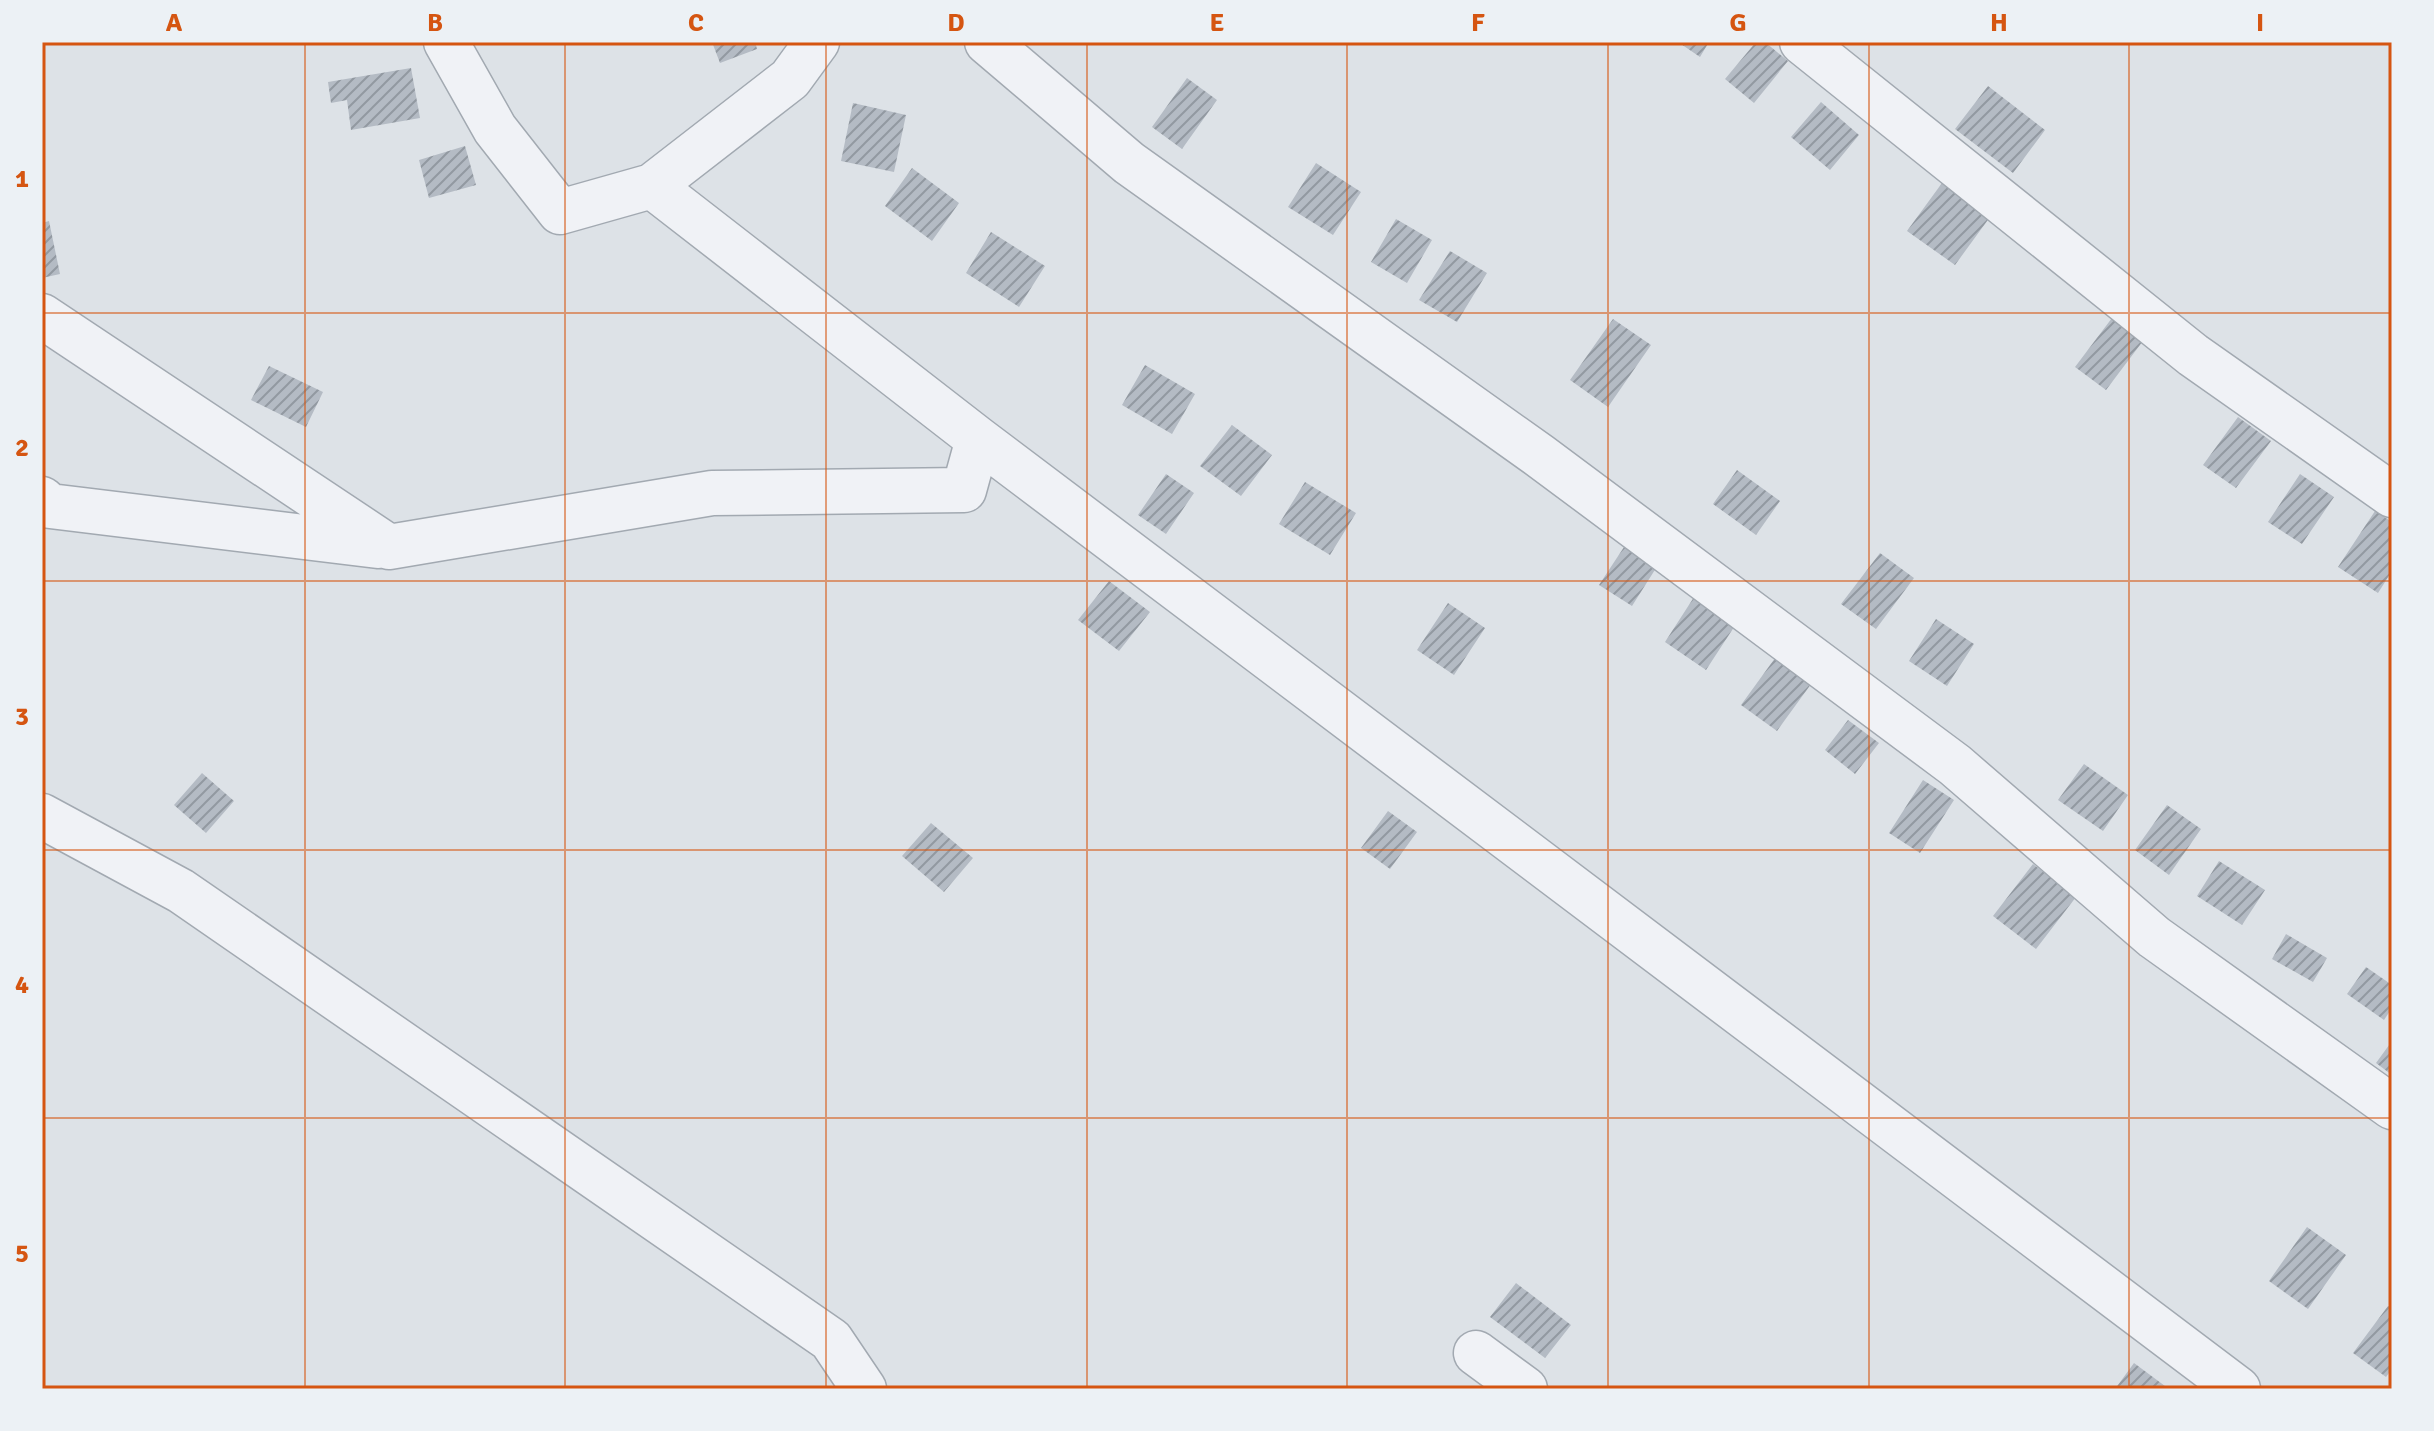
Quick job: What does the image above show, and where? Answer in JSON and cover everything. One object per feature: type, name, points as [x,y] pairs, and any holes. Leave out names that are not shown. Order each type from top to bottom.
[{"type":"street","points":[[446,42],[495,129],[560,212],[652,186],[784,60],[817,42]]},
{"type":"street","points":[[987,42],[1129,163],[1540,456],[1955,765],[2154,937],[2392,1107]]},
{"type":"street","points":[[1802,42],[2193,355],[2392,495]]},
{"type":"street","points":[[652,186],[978,439],[2238,1389]]},
{"type":"street","points":[[42,316],[389,547]]},
{"type":"street","points":[[45,509],[389,547],[712,493],[964,490],[978,439]]},
{"type":"street","points":[[42,816],[181,891],[831,1340],[864,1389]]},
{"type":"street","points":[[1476,1353],[1525,1389]]},
{"type":"building","points":[[712,42],[755,42],[757,49],[720,63]]},
{"type":"building","points":[[1678,42],[1709,42],[1700,57]]},
{"type":"building","points":[[1756,42],[1765,42],[1788,61],[1754,103],[1725,79]]},
{"type":"building","points":[[411,68],[420,118],[351,130],[347,100],[331,103],[328,82]]},
{"type":"building","points":[[1187,78],[1217,100],[1182,149],[1152,127]]},
{"type":"building","points":[[1988,86],[2045,130],[2013,173],[1955,129]]},
{"type":"building","points":[[1821,102],[1859,135],[1830,170],[1791,137]]},
{"type":"building","points":[[853,103],[906,115],[894,172],[841,161]]},
{"type":"building","points":[[465,146],[476,185],[429,198],[419,160]]},
{"type":"building","points":[[1316,163],[1361,192],[1333,235],[1288,207]]},
{"type":"building","points":[[912,168],[959,203],[932,241],[885,206]]},
{"type":"building","points":[[1942,183],[1990,217],[1955,265],[1907,231]]},
{"type":"building","points":[[1396,219],[1432,240],[1407,283],[1371,262]]},
{"type":"building","points":[[49,221],[60,274],[42,278],[42,223]]},
{"type":"building","points":[[991,232],[1045,266],[1019,307],[966,273]]},
{"type":"building","points":[[1450,251],[1487,273],[1457,322],[1419,300]]},
{"type":"building","points":[[2115,314],[2146,337],[2106,390],[2075,367]]},
{"type":"building","points":[[1613,319],[1651,345],[1608,407],[1570,380]]},
{"type":"building","points":[[1145,365],[1195,394],[1172,434],[1122,405]]},
{"type":"building","points":[[269,366],[323,392],[306,427],[251,400]]},
{"type":"building","points":[[2238,417],[2271,441],[2236,488],[2203,465]]},
{"type":"building","points":[[1232,425],[1272,455],[1241,496],[1200,466]]},
{"type":"building","points":[[1737,470],[1780,501],[1756,535],[1713,504]]},
{"type":"building","points":[[1166,474],[1194,493],[1166,534],[1138,515]]},
{"type":"building","points":[[2300,474],[2334,497],[2302,544],[2268,522]]},
{"type":"building","points":[[1305,482],[1356,513],[1330,555],[1279,524]]},
{"type":"building","points":[[2375,511],[2392,522],[2392,571],[2378,593],[2338,567]]},
{"type":"building","points":[[1626,544],[1658,565],[1632,606],[1599,585]]},
{"type":"building","points":[[1880,553],[1914,578],[1876,629],[1841,604]]},
{"type":"building","points":[[1109,581],[1150,612],[1119,651],[1078,620]]},
{"type":"building","points":[[1696,594],[1738,621],[1706,670],[1665,642]]},
{"type":"building","points":[[1448,603],[1485,628],[1454,675],[1417,650]]},
{"type":"building","points":[[1936,619],[1974,644],[1947,686],[1909,661]]},
{"type":"building","points":[[1778,654],[1814,680],[1777,731],[1741,705]]},
{"type":"building","points":[[1848,720],[1879,743],[1855,774],[1825,750]]},
{"type":"building","points":[[2084,764],[2128,795],[2103,831],[2058,800]]},
{"type":"building","points":[[202,773],[234,801],[206,833],[174,805]]},
{"type":"building","points":[[1923,780],[1954,800],[1920,853],[1889,833]]},
{"type":"building","points":[[2167,805],[2201,829],[2169,875],[2135,850]]},
{"type":"building","points":[[1388,811],[1417,832],[1390,869],[1361,848]]},
{"type":"building","points":[[931,823],[973,858],[944,892],[902,856]]},
{"type":"building","points":[[2219,861],[2265,890],[2242,925],[2197,896]]},
{"type":"building","points":[[2033,864],[2076,897],[2036,949],[1993,916]]},
{"type":"building","points":[[2286,934],[2327,958],[2313,982],[2272,959]]},
{"type":"building","points":[[2366,967],[2392,985],[2392,1008],[2384,1020],[2347,994]]},
{"type":"building","points":[[2392,1041],[2392,1075],[2376,1063]]},
{"type":"building","points":[[2307,1227],[2346,1255],[2308,1309],[2269,1281]]},
{"type":"building","points":[[1516,1283],[1571,1325],[1545,1358],[1490,1317]]},
{"type":"building","points":[[2388,1306],[2392,1308],[2392,1369],[2386,1377],[2353,1353]]},
{"type":"building","points":[[2134,1363],[2169,1389],[2115,1389]]}]
